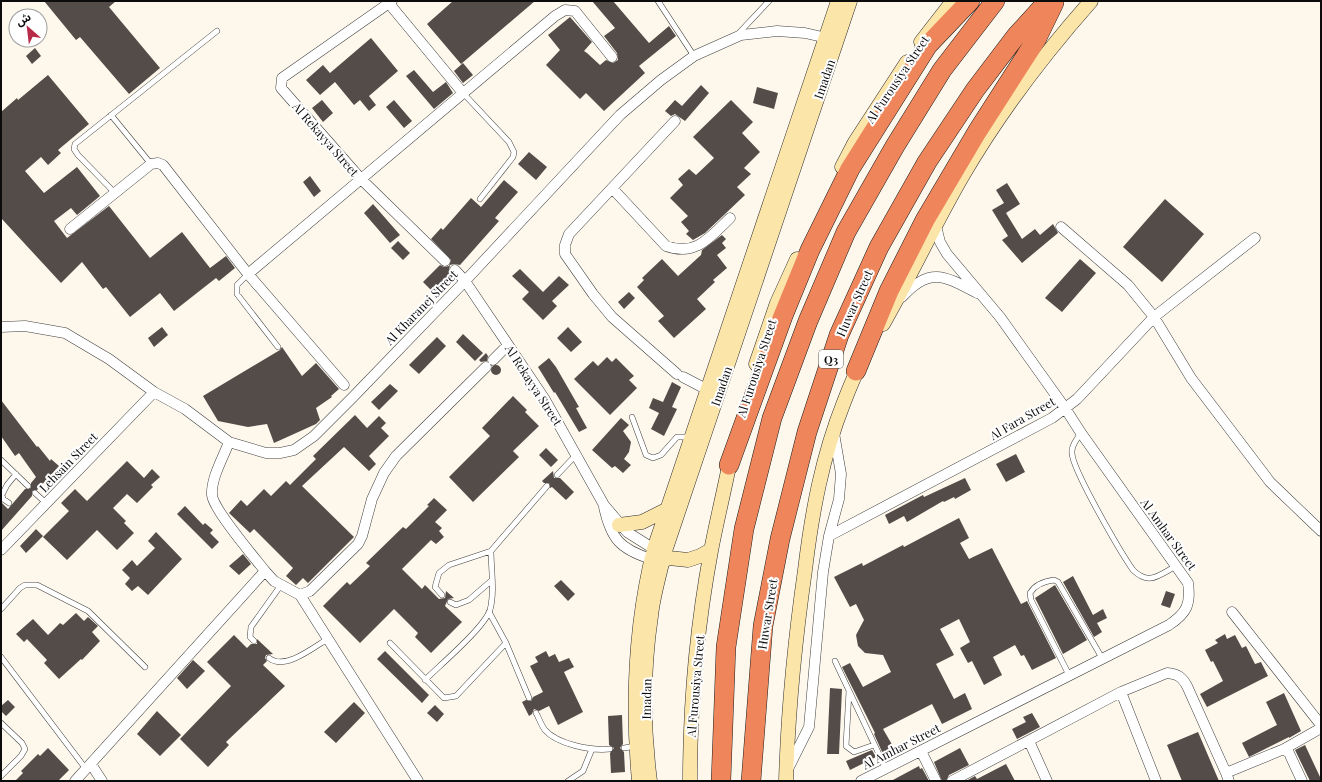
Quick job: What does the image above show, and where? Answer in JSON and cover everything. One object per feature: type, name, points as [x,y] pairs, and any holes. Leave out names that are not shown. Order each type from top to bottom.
[{"type":"highway","points":[[729,465],[783,316],[810,250],[850,169],[928,45],[970,1]]},
{"type":"highway","points":[[721,778],[726,647],[744,529],[772,418],[808,321],[846,232],[895,146],[942,70],[995,1]]},
{"type":"highway","name":"Huwar Street","points":[[751,776],[764,626],[780,539],[807,432],[839,335],[879,247],[927,162],[975,90],[1016,36],[1048,1]]},
{"type":"highway","points":[[856,371],[889,291],[925,220],[977,132],[1036,40],[1055,1]]},
{"type":"street","name":"Imadan","points":[[639,781],[630,747],[641,614],[831,39],[838,1]]},
{"type":"street","name":"Imadan","points":[[650,781],[646,747],[647,658],[650,616],[666,510],[706,389],[831,39],[850,1]]},
{"type":"street","name":"Al Furousiya Street","points":[[690,781],[692,716],[706,579],[739,419],[753,372],[777,303],[800,250],[855,142],[923,39],[952,1]]},
{"type":"street","points":[[786,777],[788,717],[797,626],[813,509],[827,450],[856,371],[894,305],[963,175],[988,136],[1036,69],[1091,1]]},
{"type":"street","points":[[389,2],[463,92]]},
{"type":"street","name":"Al Rekayya Street","points":[[389,2],[282,78],[280,82],[281,88],[361,179],[445,260]]},
{"type":"street","points":[[248,274],[463,92],[555,16],[565,10],[574,11],[612,57]]},
{"type":"street","name":"Al Kharanej Street","points":[[1,327],[25,326],[64,333],[109,359],[154,392],[185,409],[229,442],[266,453],[280,453],[294,450],[314,436],[465,281],[620,115],[694,56],[741,35],[777,31],[831,39]]},
{"type":"street","points":[[675,122],[569,234],[565,245],[565,254],[593,294],[612,317],[680,376],[706,389]]},
{"type":"street","points":[[70,229],[151,164],[158,163],[163,165],[248,274],[344,385]]},
{"type":"street","points":[[612,188],[666,246],[673,249],[680,250],[701,245],[730,218]]},
{"type":"street","name":"Al Amhar Street","points":[[861,781],[1169,625],[1181,617],[1188,604],[1188,583],[1081,434],[1065,408],[982,296],[946,254],[940,242],[936,226]]},
{"type":"street","points":[[1061,227],[1128,285],[1154,317],[1191,378],[1270,482],[1321,531]]},
{"type":"street","name":"Al Fara Street","points":[[829,536],[1052,418],[1077,399],[1154,317],[1255,238]]},
{"type":"street","name":"Al Rekayya Street","points":[[455,270],[465,281],[544,398],[604,506],[619,525],[635,539],[660,556]]},
{"type":"street","name":"Al Amhar Street","points":[[894,305],[910,288],[924,279],[936,276],[954,279],[982,296]]},
{"type":"street","points":[[300,595],[310,591],[358,544],[362,536],[372,499],[384,473],[396,456],[508,345]]},
{"type":"street","name":"Lehsain Street","points":[[1,550],[154,392]]},
{"type":"street","points":[[786,777],[809,727],[823,572],[829,536],[839,498],[841,474],[834,431]]},
{"type":"street","points":[[229,442],[216,476],[212,496],[219,510],[274,581],[300,595],[329,638],[418,781]]},
{"type":"street","name":"Al Rekayya Street","points":[[604,506],[607,521],[616,540],[626,549],[688,560],[711,550]]},
{"type":"street","points":[[619,525],[642,522],[666,510]]},
{"type":"street","points":[[688,560],[706,579]]},
{"type":"street","points":[[75,781],[265,571]]},
{"type":"street","points":[[952,781],[1120,692],[1167,674],[1175,674],[1182,678],[1228,777],[1284,749],[1321,727],[1232,612]]},
{"type":"street","points":[[1120,692],[1156,781]]},
{"type":"street","points":[[1029,741],[1047,781]]},
{"type":"street","points":[[1284,749],[1289,753],[1302,781]]},
{"type":"street","points":[[921,751],[936,781]]},
{"type":"street","points":[[88,767],[102,781]]},
{"type":"lane","points":[[658,1],[694,56]]},
{"type":"lane","points":[[733,39],[769,1]]},
{"type":"lane","points":[[115,193],[74,149],[75,144],[217,32]]},
{"type":"lane","points":[[463,92],[509,142],[514,152],[513,157],[480,199]]},
{"type":"lane","points":[[111,115],[151,164]]},
{"type":"lane","points":[[248,274],[237,285],[237,294],[278,347]]},
{"type":"lane","points":[[632,417],[646,454],[653,458],[661,455],[677,437],[681,435],[690,436]]},
{"type":"lane","points":[[1081,434],[1073,446],[1072,453],[1082,480],[1133,570],[1145,579],[1153,579],[1176,566]]},
{"type":"lane","points":[[556,475],[577,455]]},
{"type":"lane","points":[[1,460],[28,486]]},
{"type":"lane","points":[[9,503],[2,495],[7,485],[16,474]]},
{"type":"lane","points":[[442,595],[435,586],[439,573],[448,565],[490,551],[547,486]]},
{"type":"lane","points":[[35,493],[46,503]]},
{"type":"lane","points":[[425,680],[478,628],[489,612],[491,603],[490,551]]},
{"type":"lane","points":[[1069,675],[1031,600],[1030,593],[1033,588],[1042,583],[1054,580],[1058,582],[1102,658]]},
{"type":"lane","points":[[450,602],[456,605],[469,600],[491,581]]},
{"type":"lane","points":[[1,609],[20,588],[25,585],[37,585],[88,611],[145,667]]},
{"type":"lane","points":[[254,642],[250,637],[251,627],[281,585]]},
{"type":"lane","points":[[489,612],[506,643],[529,698]]},
{"type":"lane","points":[[269,658],[274,662],[285,663],[329,638]]},
{"type":"lane","points":[[390,643],[444,698],[456,696],[506,643]]},
{"type":"lane","points":[[1,657],[88,767]]},
{"type":"lane","points":[[835,661],[886,768]]},
{"type":"lane","points":[[849,689],[846,746],[854,752],[874,745]]},
{"type":"lane","points":[[536,713],[545,730],[565,743],[599,750],[610,749]]},
{"type":"lane","points":[[1,724],[22,743],[25,749],[21,756],[1,776]]},
{"type":"lane","points":[[568,781],[583,771],[592,749]]},
{"type":"building","points":[[44,1],[116,1],[109,7],[160,68],[129,94],[80,37],[76,40]]},
{"type":"building","points":[[453,1],[535,1],[461,64],[427,24]]},
{"type":"building","points":[[592,1],[613,1],[649,43],[669,26],[676,36],[639,66],[645,73],[604,111],[586,93],[580,99],[546,65],[560,50],[548,35],[570,17],[592,42],[584,51],[600,65],[606,60],[613,63],[618,60],[617,53],[604,36],[615,28]]},
{"type":"building","points":[[371,38],[398,71],[369,96],[376,105],[369,111],[360,100],[354,105],[335,82],[320,95],[306,80],[323,65],[330,73]]},
{"type":"building","points":[[35,48],[41,56],[32,64],[26,56]]},
{"type":"building","points":[[463,63],[473,75],[463,83],[454,71]]},
{"type":"building","points":[[414,70],[433,92],[446,82],[453,93],[434,109],[406,76]]},
{"type":"building","points":[[48,75],[89,124],[58,150],[61,153],[48,165],[41,157],[25,171],[44,193],[77,167],[100,196],[77,215],[71,208],[54,221],[67,238],[109,206],[150,258],[182,232],[210,268],[226,256],[235,268],[219,281],[216,278],[174,311],[160,293],[130,317],[106,287],[103,289],[82,262],[61,283],[1,218],[1,112]]},
{"type":"building","points":[[701,85],[709,93],[685,121],[675,114],[671,116],[665,111],[675,100],[682,106]]},
{"type":"building","points":[[757,87],[778,93],[774,109],[753,103]]},
{"type":"building","points":[[322,100],[333,113],[323,122],[312,108]]},
{"type":"building","points":[[394,100],[412,121],[404,128],[386,107]]},
{"type":"building","points":[[731,100],[753,122],[742,133],[760,152],[744,168],[751,174],[737,187],[745,195],[705,233],[693,240],[686,234],[689,231],[681,222],[688,216],[670,198],[683,185],[678,179],[689,169],[696,175],[714,158],[693,137]]},
{"type":"building","points":[[529,152],[547,167],[536,180],[518,164]]},
{"type":"building","points":[[310,176],[321,191],[314,197],[303,182]]},
{"type":"building","points":[[504,180],[518,192],[495,218],[499,221],[460,265],[450,265],[450,274],[434,293],[423,282],[440,265],[444,267],[449,266],[451,260],[431,239],[441,228],[443,230],[471,198],[481,207]]},
{"type":"building","points":[[1007,183],[1020,204],[1006,213],[1022,239],[1035,229],[1040,235],[1053,224],[1058,233],[1022,263],[1002,240],[1008,236],[992,210],[1004,203],[996,190]]},
{"type":"building","points":[[1165,199],[1204,234],[1162,282],[1123,247]]},
{"type":"building","points":[[373,204],[400,235],[390,243],[364,213]]},
{"type":"building","points":[[722,235],[726,239],[722,243],[726,248],[717,255],[727,268],[713,280],[715,282],[697,299],[706,309],[674,338],[658,321],[664,316],[637,287],[644,280],[642,278],[662,259],[678,276],[701,255],[702,250]]},
{"type":"building","points":[[398,241],[410,253],[403,260],[391,248]]},
{"type":"building","points":[[1080,259],[1096,273],[1062,312],[1045,298]]},
{"type":"building","points":[[520,269],[543,292],[559,276],[569,285],[552,301],[557,306],[543,320],[522,299],[529,292],[512,276]]},
{"type":"building","points":[[629,292],[635,298],[624,309],[618,302]]},
{"type":"building","points":[[162,327],[168,335],[154,347],[148,338]]},
{"type":"building","points":[[568,327],[582,342],[571,352],[557,338]]},
{"type":"building","points":[[463,334],[483,353],[475,361],[456,342]]},
{"type":"building","points":[[437,337],[446,346],[419,374],[409,365]]},
{"type":"building","points":[[282,347],[302,376],[316,363],[339,389],[331,396],[332,397],[316,408],[320,420],[316,424],[274,443],[267,424],[248,427],[218,421],[203,396],[280,350]]},
{"type":"building","points":[[486,353],[488,356],[487,361],[481,362],[479,360]]},
{"type":"building","points":[[607,357],[612,362],[616,358],[634,376],[629,380],[637,388],[610,415],[574,379],[593,361],[598,366]]},
{"type":"building","points":[[549,358],[556,367],[579,407],[576,408],[587,428],[579,432],[538,367]]},
{"type":"building","points":[[494,365],[498,365],[500,366],[500,374],[494,375],[491,372],[491,368]]},
{"type":"building","points":[[672,382],[681,387],[672,407],[677,409],[664,436],[651,429],[659,413],[649,408],[653,398],[663,402]]},
{"type":"building","points":[[390,384],[398,391],[379,410],[371,402]]},
{"type":"building","points":[[513,396],[527,410],[525,412],[539,426],[513,451],[519,457],[473,502],[449,477],[490,436],[482,428]]},
{"type":"building","points":[[1,400],[37,447],[38,446],[50,461],[51,459],[59,466],[37,490],[32,491],[32,496],[1,531],[1,502],[8,509],[25,489],[31,488],[31,483],[36,477],[19,453],[15,456],[1,436]]},
{"type":"building","points":[[355,415],[367,428],[379,416],[386,423],[381,428],[389,436],[369,456],[376,464],[369,471],[344,447],[302,486],[354,537],[308,583],[303,578],[296,585],[286,576],[293,568],[254,529],[250,533],[229,513],[241,500],[247,506],[264,489],[271,496],[286,481],[290,485],[316,459],[313,456]]},
{"type":"building","points":[[621,418],[629,425],[623,431],[631,442],[629,452],[624,459],[631,465],[623,473],[615,466],[612,468],[592,450]]},
{"type":"building","points":[[546,448],[558,460],[551,467],[539,455]]},
{"type":"building","points":[[1016,454],[1025,472],[1006,482],[996,464]]},
{"type":"building","points":[[127,461],[144,478],[152,469],[160,477],[151,485],[153,487],[137,503],[127,494],[113,508],[126,521],[124,523],[134,533],[117,550],[97,530],[67,560],[43,537],[69,511],[61,503],[75,489],[87,501]]},
{"type":"building","points":[[553,471],[554,478],[560,478],[574,492],[566,500],[552,487],[550,488],[549,483],[544,483],[542,481]]},
{"type":"building","points":[[965,478],[971,490],[955,499],[954,497],[944,502],[943,501],[907,522],[904,516],[889,524],[885,515],[923,495],[924,497]]},
{"type":"building","points":[[434,498],[447,510],[435,522],[442,528],[439,531],[444,537],[436,544],[431,540],[402,569],[422,589],[425,585],[439,599],[445,598],[446,591],[454,598],[448,599],[445,606],[462,622],[431,653],[415,637],[418,633],[394,609],[360,643],[323,606],[347,582],[350,585],[370,566],[366,563],[403,527],[406,529],[429,506],[427,505]]},
{"type":"building","points":[[185,506],[203,525],[205,523],[213,530],[210,533],[219,542],[212,549],[177,514]]},
{"type":"building","points":[[959,518],[969,538],[960,543],[969,559],[992,548],[1021,604],[1027,601],[1056,658],[1032,670],[1024,655],[1021,656],[1015,645],[993,657],[1002,675],[984,685],[972,661],[968,663],[960,648],[970,642],[959,619],[940,629],[954,655],[936,664],[954,699],[965,693],[972,709],[942,724],[932,704],[883,729],[894,748],[883,754],[874,734],[875,733],[842,667],[850,663],[863,687],[891,672],[883,655],[865,653],[858,646],[856,635],[864,620],[856,604],[850,607],[834,577],[862,563],[863,566],[903,545],[904,547]]},
{"type":"building","points":[[36,529],[43,536],[26,553],[20,546]]},
{"type":"building","points":[[156,532],[182,559],[148,595],[138,586],[132,591],[125,584],[130,578],[122,570],[132,560],[137,566],[155,548],[148,541]]},
{"type":"building","points":[[243,554],[251,564],[239,575],[229,566]]},
{"type":"building","points":[[1073,576],[1093,615],[1103,609],[1107,618],[1097,623],[1102,632],[1094,637],[1063,582]]},
{"type":"building","points":[[561,580],[575,594],[568,601],[554,586]]},
{"type":"building","points":[[1055,585],[1087,640],[1063,654],[1035,598]]},
{"type":"building","points":[[1166,591],[1175,594],[1170,608],[1161,605]]},
{"type":"building","points":[[76,613],[84,621],[88,617],[98,626],[92,632],[100,641],[82,660],[81,659],[59,679],[44,663],[47,660],[27,639],[24,642],[16,634],[33,619],[48,635],[60,623],[63,625]]},
{"type":"building","points":[[1225,634],[1227,639],[1235,635],[1242,648],[1246,646],[1255,664],[1261,662],[1268,676],[1207,707],[1200,694],[1223,681],[1213,661],[1211,662],[1205,650],[1218,643],[1215,640]]},
{"type":"building","points":[[234,635],[247,648],[251,644],[257,644],[257,639],[273,654],[266,655],[265,658],[267,661],[263,665],[285,686],[226,742],[229,745],[208,767],[180,739],[231,686],[207,662]]},
{"type":"building","points":[[385,651],[429,695],[422,703],[377,659]]},
{"type":"building","points":[[546,651],[549,657],[555,654],[559,662],[569,658],[574,667],[564,672],[583,712],[558,725],[549,706],[539,711],[534,709],[532,714],[529,716],[522,702],[526,700],[531,701],[533,697],[543,692],[530,666],[538,662],[535,657]]},
{"type":"building","points":[[193,660],[205,671],[187,689],[177,678]]},
{"type":"building","points":[[830,688],[842,689],[839,754],[827,754]]},
{"type":"building","points":[[1284,693],[1301,731],[1249,757],[1242,743],[1277,725],[1266,702]]},
{"type":"building","points":[[8,700],[15,707],[6,716],[1,711],[1,706]]},
{"type":"building","points":[[354,702],[365,713],[336,743],[324,732]]},
{"type":"building","points":[[435,705],[444,714],[437,722],[427,713]]},
{"type":"building","points":[[157,711],[181,735],[160,756],[137,734]]},
{"type":"building","points":[[1032,713],[1040,727],[1017,739],[1012,729],[1026,722],[1023,717]]},
{"type":"building","points":[[622,715],[623,744],[620,748],[624,752],[625,772],[611,773],[610,753],[614,748],[609,745],[608,716]]},
{"type":"building","points":[[1198,732],[1219,781],[1182,781],[1167,745]]},
{"type":"building","points":[[1305,745],[1321,781],[1310,781],[1295,750]]},
{"type":"building","points":[[48,748],[69,770],[58,781],[15,781],[23,773],[21,771],[38,754],[40,756]]},
{"type":"building","points":[[960,748],[969,765],[949,775],[946,781],[942,781],[934,762]]},
{"type":"building","points":[[872,750],[876,757],[850,770],[846,761]]},
{"type":"building","points":[[1006,764],[1015,781],[966,781],[975,776],[977,779]]},
{"type":"building","points":[[919,766],[920,769],[922,768],[929,781],[891,781]]}]
